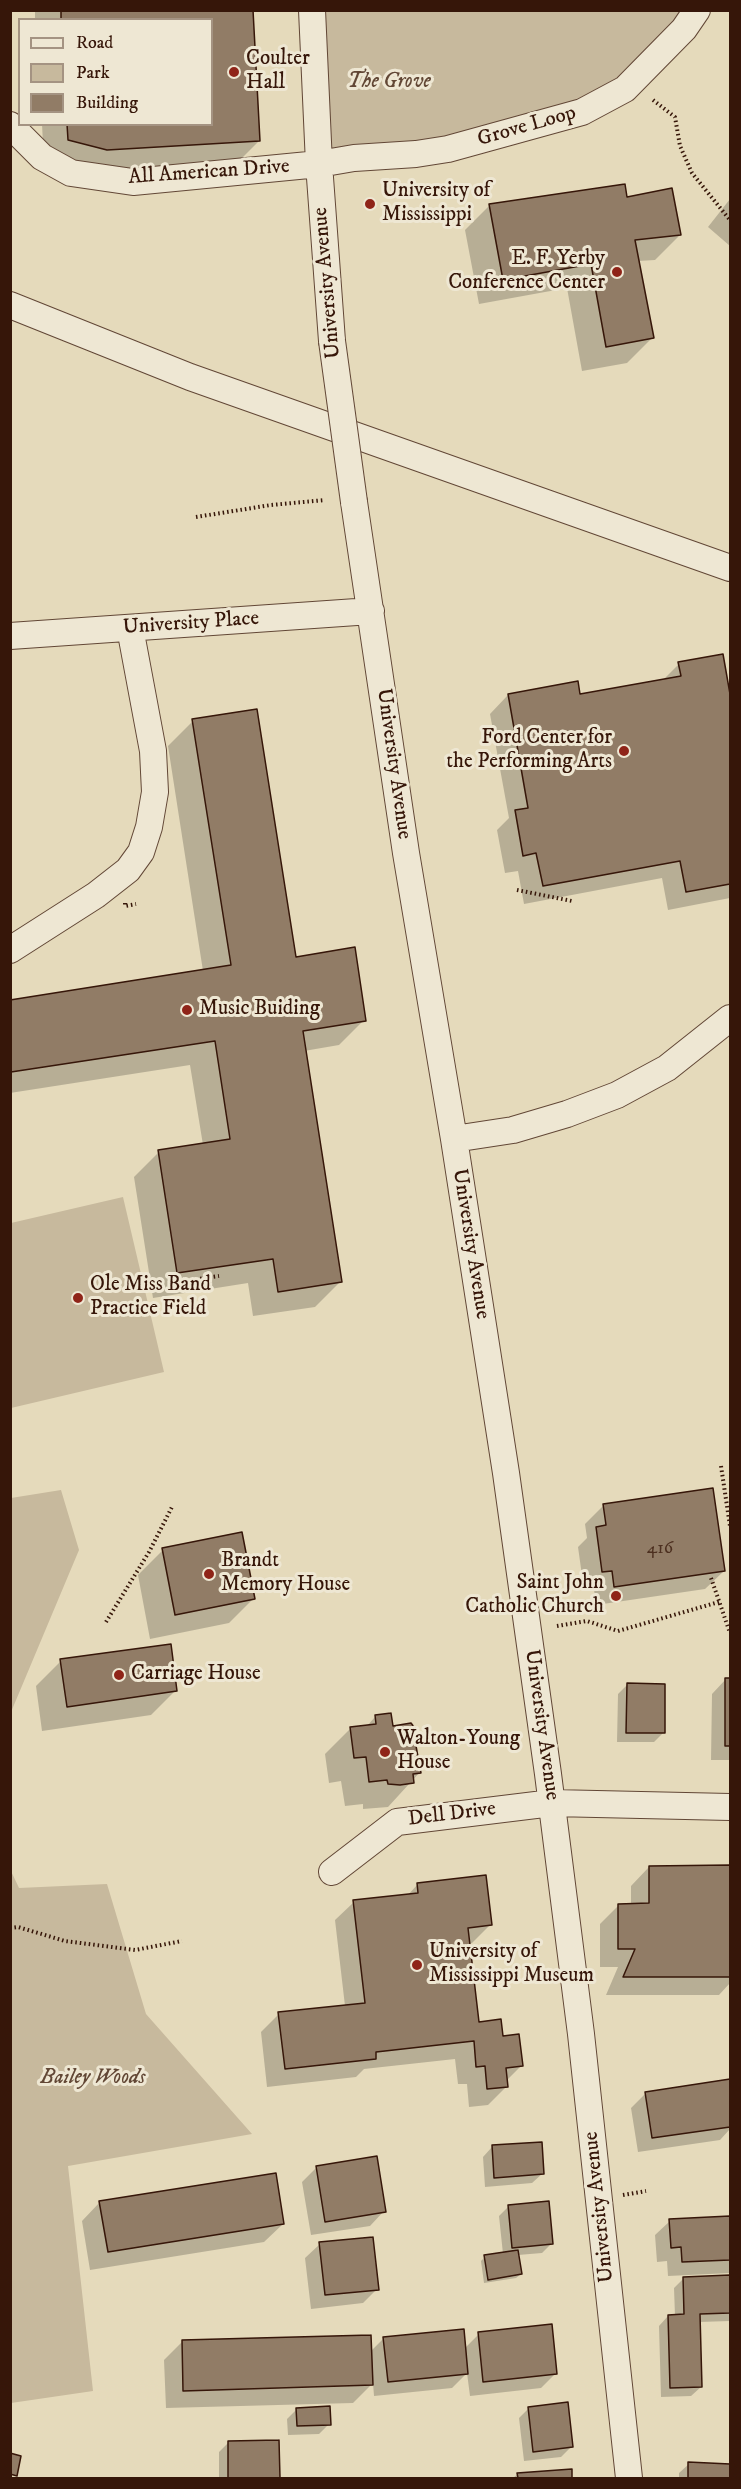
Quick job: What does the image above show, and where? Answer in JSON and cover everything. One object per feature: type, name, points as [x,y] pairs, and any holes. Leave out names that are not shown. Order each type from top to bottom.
[{"type":"street","name":"University Avenue","points":[[312,10],[319,164],[332,341],[406,853],[454,1139],[506,1473],[552,1803],[581,2034],[629,2478]]},
{"type":"street","name":"Grove Loop","points":[[319,164],[354,158],[448,149],[582,112],[625,89],[684,29],[697,10]]},
{"type":"street","name":"All American Drive","points":[[10,124],[42,157],[71,173],[134,182],[319,164]]},
{"type":"street","points":[[10,305],[190,377],[730,568]]},
{"type":"street","name":"University Place","points":[[10,636],[371,611]]},
{"type":"street","points":[[10,950],[96,895],[128,870],[141,852],[149,827],[155,792],[153,751],[130,628]]},
{"type":"street","points":[[454,1139],[513,1130],[567,1114],[618,1095],[667,1068],[730,1018]]},
{"type":"street","name":"Dell Drive","points":[[332,1872],[397,1822],[552,1803],[730,1807]]},
{"type":"path","points":[[653,100],[675,117],[680,146],[692,173],[730,220]]},
{"type":"path","points":[[196,517],[271,505],[325,500]]},
{"type":"path","points":[[517,890],[572,901]]},
{"type":"path","points":[[178,1282],[219,1276]]},
{"type":"path","points":[[721,1466],[730,1526]]},
{"type":"path","points":[[106,1622],[149,1552],[172,1507]]},
{"type":"path","points":[[711,1578],[730,1632]]},
{"type":"path","points":[[556,1626],[587,1621],[618,1631],[719,1602]]},
{"type":"path","points":[[10,1928],[18,1927],[65,1941],[135,1950],[182,1941]]},
{"type":"path","points":[[619,2195],[646,2191]]},
{"type":"green space","name":"The Grove","points":[[312,11],[697,11],[582,112],[319,164]]},
{"type":"green space","name":"Ole Miss Band Practice Field","points":[[123,1197],[164,1372],[11,1408],[11,1223]]},
{"type":"green space","points":[[61,1490],[79,1550],[11,1712],[11,1498]]},
{"type":"green space","name":"Bailey Woods","points":[[10,1869],[19,1888],[107,1884],[146,2014],[252,2134],[68,2166],[93,2391],[11,2403]]},
{"type":"building","name":"Coulter Hall","points":[[61,10],[253,10],[260,141],[107,150],[68,140],[67,126],[213,126],[213,18],[61,18]]},
{"type":"building","name":"E. F. Yerby Conference Center","points":[[625,184],[627,197],[672,188],[681,235],[635,240],[654,338],[606,347],[591,264],[503,280],[489,204]]},
{"type":"building","name":"Ford Center for the Performing Arts","points":[[723,654],[730,694],[730,884],[686,892],[680,861],[543,886],[536,853],[523,856],[515,810],[528,808],[508,694],[578,681],[580,694],[681,676],[678,662]]},
{"type":"building","name":"Music Buiding","points":[[257,709],[296,957],[355,947],[366,1021],[303,1031],[342,1282],[278,1292],[273,1259],[177,1273],[158,1150],[230,1139],[215,1041],[11,1072],[10,1068],[10,1000],[231,965],[192,719]]},
{"type":"building","name":"Saint John Catholic Church","points":[[713,1488],[725,1571],[614,1587],[612,1571],[602,1572],[596,1527],[606,1525],[603,1504]]},
{"type":"building","name":"Brandt Memory House","points":[[242,1532],[255,1599],[175,1615],[162,1548]]},
{"type":"building","name":"Carriage House","points":[[171,1644],[177,1691],[67,1707],[60,1659]]},
{"type":"building","points":[[725,1678],[730,1678],[730,1746],[725,1746]]},
{"type":"building","points":[[627,1683],[665,1684],[665,1733],[626,1733]]},
{"type":"building","name":"Walton-Young House","points":[[391,1713],[393,1726],[411,1723],[420,1735],[416,1746],[421,1773],[413,1774],[414,1783],[388,1784],[387,1780],[369,1782],[366,1757],[354,1758],[350,1727],[376,1724],[375,1715]]},
{"type":"building","points":[[730,1865],[730,1977],[623,1977],[635,1949],[618,1949],[618,1904],[649,1903],[649,1866]]},
{"type":"building","name":"University of Mississippi Museum","points":[[486,1875],[492,1925],[468,1928],[479,2022],[501,2019],[503,2036],[519,2034],[523,2066],[506,2068],[508,2087],[487,2089],[485,2066],[476,2067],[474,2041],[376,2052],[376,2059],[285,2069],[278,2012],[365,2003],[353,1900],[418,1893],[417,1883]]},
{"type":"building","points":[[730,2079],[730,2127],[652,2138],[645,2092]]},
{"type":"building","points":[[542,2142],[544,2174],[494,2178],[492,2145]]},
{"type":"building","points":[[377,2156],[386,2212],[325,2222],[316,2166]]},
{"type":"building","points":[[276,2173],[284,2224],[108,2252],[99,2201]]},
{"type":"building","points":[[549,2201],[553,2244],[512,2248],[508,2205]]},
{"type":"building","points":[[730,2216],[730,2260],[682,2262],[681,2247],[671,2248],[669,2219]]},
{"type":"building","points":[[373,2237],[379,2290],[325,2295],[319,2242]]},
{"type":"building","points":[[518,2250],[522,2274],[488,2280],[484,2255]]},
{"type":"building","points":[[730,2275],[730,2313],[700,2314],[702,2387],[670,2388],[668,2315],[684,2314],[683,2277]]},
{"type":"building","points":[[552,2324],[557,2374],[483,2382],[478,2332]]},
{"type":"building","points":[[464,2329],[468,2374],[388,2382],[383,2337]]},
{"type":"building","points":[[371,2335],[373,2385],[183,2391],[182,2340]]},
{"type":"building","points":[[568,2402],[573,2447],[533,2452],[528,2407]]},
{"type":"building","points":[[330,2406],[331,2425],[297,2426],[296,2408]]},
{"type":"building","points":[[279,2440],[280,2478],[228,2478],[228,2441]]},
{"type":"building","points":[[10,2453],[21,2456],[17,2476],[10,2474]]},
{"type":"building","points":[[688,2462],[730,2464],[730,2478],[688,2478]]},
{"type":"building","points":[[572,2469],[572,2478],[518,2478],[517,2473]]},
{"type":"place","name":"Coulter Hall","points":[[234,72]]},
{"type":"place","name":"University of Mississippi","points":[[370,204]]},
{"type":"place","name":"E. F. Yerby Conference Center","points":[[617,272]]},
{"type":"place","name":"Ford Center for the Performing Arts","points":[[624,751]]},
{"type":"place","name":"Music Buiding","points":[[187,1010]]},
{"type":"place","name":"Ole Miss Band Practice Field","points":[[78,1298]]},
{"type":"place","name":"Brandt Memory House","points":[[209,1574]]},
{"type":"place","name":"Saint John Catholic Church","points":[[616,1596]]},
{"type":"place","name":"Carriage House","points":[[119,1675]]},
{"type":"place","name":"Walton-Young House","points":[[385,1752]]},
{"type":"place","name":"University of Mississippi Museum","points":[[417,1965]]}]
